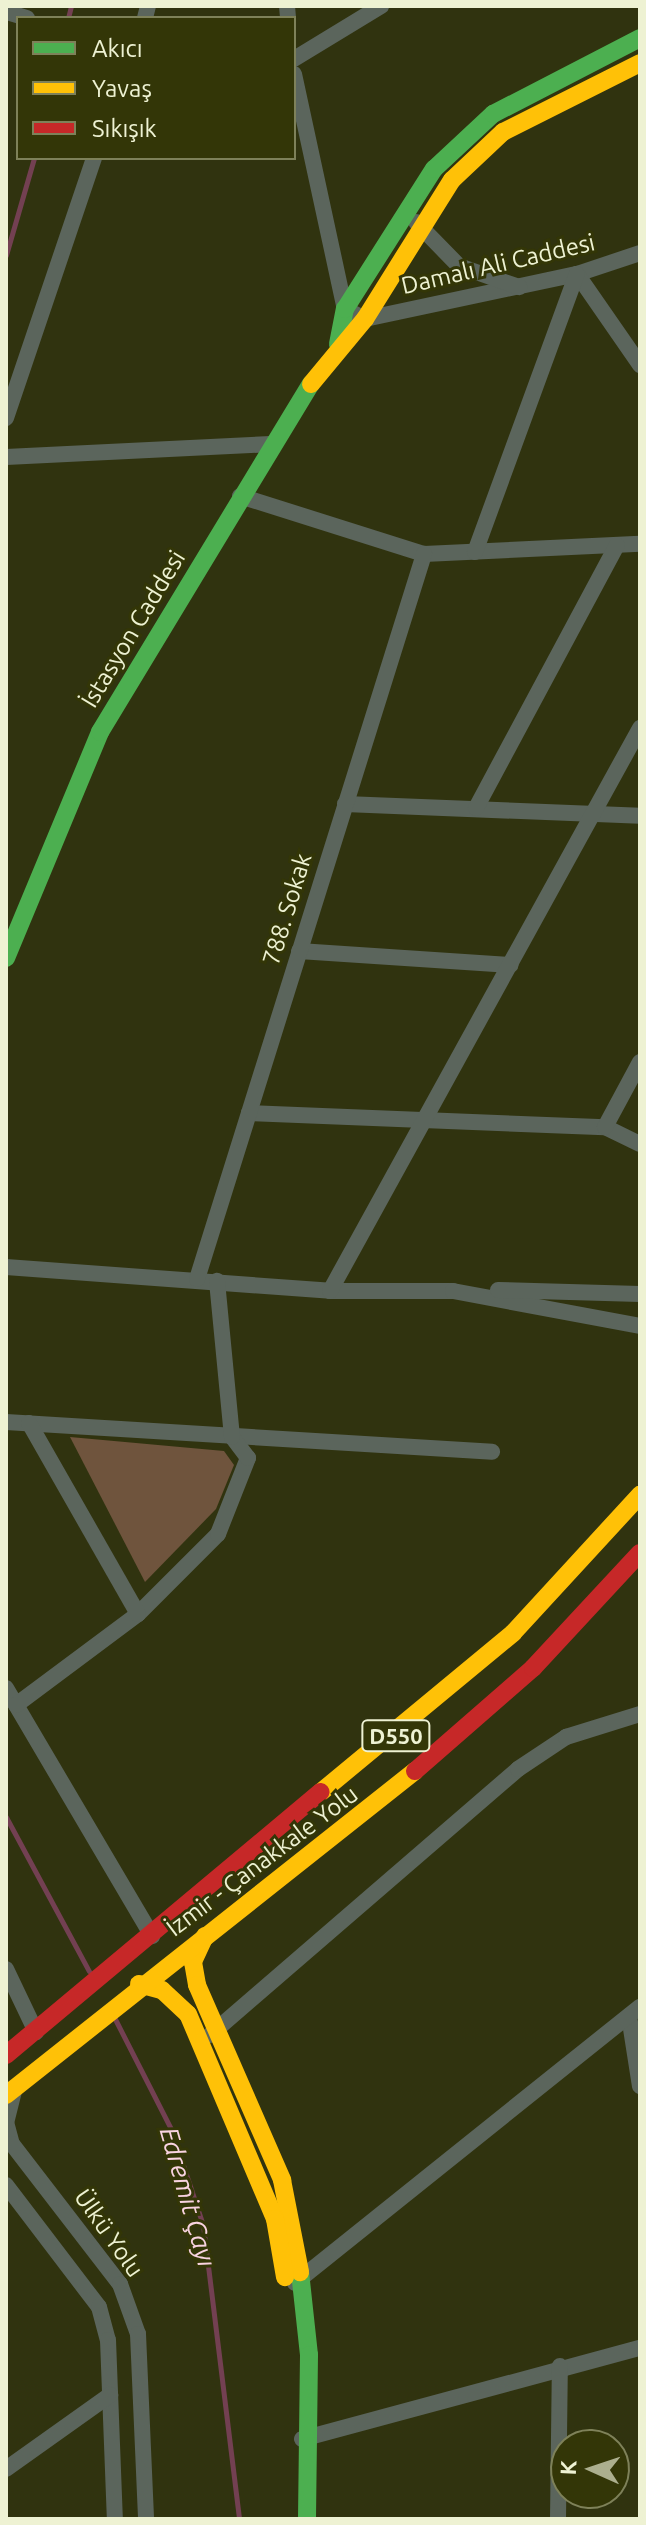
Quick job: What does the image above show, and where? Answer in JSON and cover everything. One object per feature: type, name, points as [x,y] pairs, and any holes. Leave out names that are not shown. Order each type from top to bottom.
[{"type":"main road","name":"İstasyon Caddesi","points":[[338,344],[345,309],[434,169],[493,114],[640,38]]},
{"type":"main road","name":"İstasyon Caddesi","points":[[6,958],[100,732],[271,444],[338,344],[365,319],[452,180],[503,132],[640,63]]},
{"type":"main road","name":"İzmir - Çanakkale Yolu","points":[[6,2055],[513,1633],[640,1495]]},
{"type":"main road","name":"İzmir - Çanakkale Yolu","points":[[11,2090],[137,1986],[343,1834],[533,1668],[640,1553]]},
{"type":"main road","points":[[205,1936],[193,1962],[209,2037],[282,2180],[294,2283],[307,2519]]},
{"type":"main road","points":[[137,1986],[162,1990],[209,2037]]},
{"type":"main road","points":[[294,2519],[302,2439]]},
{"type":"street","points":[[296,58],[381,6]]},
{"type":"street","points":[[296,83],[345,309],[365,319]]},
{"type":"street","points":[[6,418],[93,160]]},
{"type":"street","points":[[407,212],[459,266],[520,287]]},
{"type":"street","name":"Damalı Ali Caddesi","points":[[365,319],[577,274],[640,253]]},
{"type":"street","points":[[577,274],[640,365]]},
{"type":"street","points":[[475,552],[577,274]]},
{"type":"street","points":[[6,457],[271,444]]},
{"type":"street","points":[[240,496],[424,554],[640,544]]},
{"type":"street","points":[[476,808],[617,545]]},
{"type":"street","name":"788. Sokak","points":[[197,1279],[424,554]]},
{"type":"street","points":[[330,1291],[640,728]]},
{"type":"street","points":[[345,804],[640,816]]},
{"type":"street","points":[[299,951],[511,965]]},
{"type":"street","points":[[605,1127],[640,1062]]},
{"type":"street","points":[[249,1113],[605,1127],[640,1144]]},
{"type":"street","points":[[6,1267],[330,1291],[640,1294]]},
{"type":"street","points":[[16,1705],[138,1614],[218,1534],[248,1458],[232,1437],[217,1281]]},
{"type":"street","points":[[453,1291],[640,1326]]},
{"type":"street","points":[[6,1422],[492,1452]]},
{"type":"street","points":[[29,1423],[138,1614]]},
{"type":"street","points":[[6,1688],[152,1936]]},
{"type":"street","points":[[209,2037],[518,1769],[566,1737],[640,1714]]},
{"type":"street","points":[[6,1969],[40,2029]]},
{"type":"street","points":[[634,2012],[640,2086]]},
{"type":"street","points":[[294,2283],[634,2012]]},
{"type":"street","name":"Ülkü Yolu","points":[[11,2090],[6,2122],[12,2144],[120,2284],[138,2334],[146,2519]]},
{"type":"street","name":"Ülkü Yolu","points":[[6,2185],[99,2307],[110,2395],[115,2519]]},
{"type":"street","points":[[302,2439],[560,2366],[640,2348]]},
{"type":"street","points":[[558,2519],[560,2366]]},
{"type":"street","points":[[6,2469],[110,2395]]},
{"type":"shaded area","points":[[70,1437],[224,1451],[234,1465],[216,1509],[145,1582]]},
{"type":"waterway","name":"Edremit Çayı","points":[[68,16],[71,6]]},
{"type":"waterway","name":"Edremit Çayı","points":[[6,255],[33,160]]},
{"type":"waterway","name":"Edremit Çayı","points":[[6,1817],[89,1971]]},
{"type":"waterway","name":"Edremit Çayı","points":[[115,2019],[171,2129],[203,2225],[239,2519]]},
{"type":"traffic: fast","points":[[338,344],[345,309],[434,169],[493,114],[640,38]]},
{"type":"traffic: fast","points":[[6,958],[100,732],[311,384]]},
{"type":"traffic: fast","points":[[300,2272],[309,2355],[307,2519]]},
{"type":"traffic: slow","points":[[311,384],[365,319],[452,180],[503,132],[640,63]]},
{"type":"traffic: slow","points":[[321,1792],[513,1633],[640,1495]]},
{"type":"traffic: slow","points":[[6,2095],[415,1771]]},
{"type":"traffic: slow","points":[[205,1936],[193,1962],[197,1985],[282,2180],[300,2272]]},
{"type":"traffic: slow","points":[[139,1984],[162,1990],[188,2014],[275,2219],[285,2277]]},
{"type":"traffic: jam","points":[[415,1771],[533,1668],[640,1553]]},
{"type":"traffic: jam","points":[[6,2055],[321,1792]]}]
